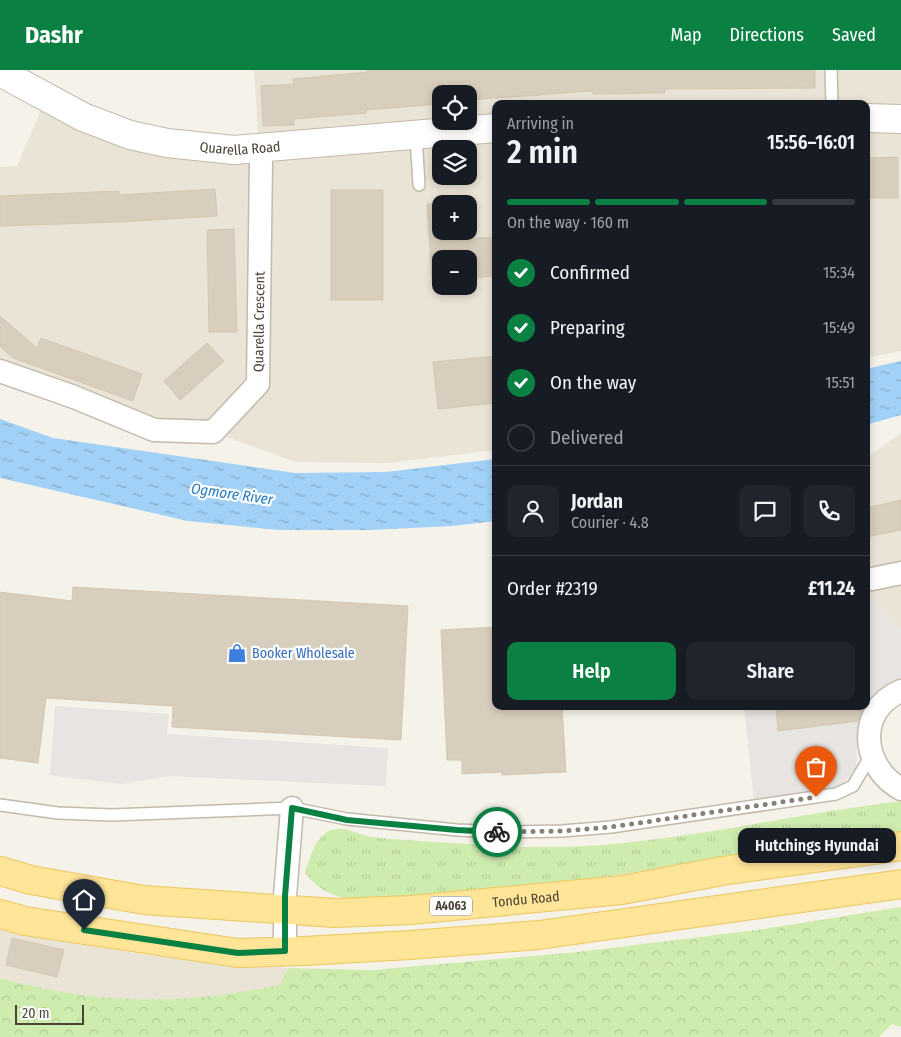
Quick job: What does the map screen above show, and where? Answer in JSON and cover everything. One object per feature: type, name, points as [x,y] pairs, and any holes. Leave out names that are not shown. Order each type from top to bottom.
[{"type":"main road","name":"Tondu Road","points":[[0,871],[31,880],[144,900],[335,913],[411,910],[622,890],[722,871],[901,846]]},
{"type":"main road","points":[[0,914],[26,922],[238,953],[410,945],[539,935],[901,884]]},
{"type":"street","name":"Quarella Road","points":[[0,72],[83,117],[130,135],[167,143],[234,150],[492,128]]},
{"type":"street","points":[[870,118],[901,119]]},
{"type":"street","name":"Quarella Crescent","points":[[0,371],[74,396],[154,430],[213,432],[258,384],[261,160],[259,148]]},
{"type":"street","points":[[870,578],[901,573]]},
{"type":"street","points":[[901,690],[891,695],[878,709],[873,718],[869,736],[871,755],[878,770],[892,784],[901,789]]},
{"type":"street","points":[[285,951],[285,896],[292,808]]},
{"type":"lane","points":[[831,70],[832,100]]},
{"type":"lane","points":[[416,136],[419,185]]},
{"type":"lane","points":[[0,805],[58,813],[112,815],[292,808],[347,820],[457,830],[506,832],[562,831],[611,827],[836,794],[854,786],[871,755]]},
{"type":"shaded area","points":[[254,70],[901,70],[901,351],[870,357],[870,100],[492,100],[492,450],[388,463],[296,462],[213,432],[154,430],[0,371],[0,167],[17,166],[46,98],[83,117],[259,148]]},
{"type":"shaded area","points":[[901,433],[901,630],[870,597],[870,455]]},
{"type":"shaded area","points":[[870,597],[901,630],[901,685],[865,716],[857,741],[856,773],[827,795],[755,810],[744,710],[870,710]]},
{"type":"shaded area","points":[[55,706],[169,714],[167,734],[388,748],[386,786],[169,776],[120,784],[50,775]]},
{"type":"shaded area","points":[[0,927],[74,943],[145,955],[216,963],[288,968],[281,985],[241,993],[160,1001],[120,1000],[80,995],[39,988],[0,978]]},
{"type":"green space","points":[[901,801],[901,835],[764,851],[618,875],[437,897],[343,898],[322,889],[305,873],[316,844],[324,834],[335,829],[345,829],[372,837],[504,846],[604,845],[703,833]]},
{"type":"green space","points":[[901,907],[901,1027],[892,1024],[879,1037],[0,1037],[0,978],[37,987],[106,998],[173,999],[207,997],[280,985],[288,968],[373,970],[578,952],[757,930]]},
{"type":"water","points":[[901,361],[901,415],[870,424],[870,368]]},
{"type":"water","name":"Ogmore River","points":[[0,419],[53,438],[295,473],[386,472],[492,459],[492,521],[452,526],[370,530],[279,530],[188,521],[0,478]]},
{"type":"building","points":[[368,70],[815,70],[815,88],[665,89],[665,93],[593,94],[593,91],[477,99],[477,85],[432,85],[432,105],[366,110],[366,113],[294,119],[294,125],[263,126],[261,86],[294,84],[293,79],[368,72]]},
{"type":"building","points":[[898,157],[898,198],[870,198],[870,158]]},
{"type":"building","points":[[215,189],[217,216],[120,222],[0,226],[0,196],[119,191],[119,195]]},
{"type":"building","points":[[331,190],[383,190],[383,300],[331,300]]},
{"type":"building","points":[[427,204],[432,204],[432,240],[477,240],[477,238],[492,237],[492,276],[477,277],[477,250],[432,250],[432,281]]},
{"type":"building","points":[[234,229],[237,332],[209,332],[207,230]]},
{"type":"building","points":[[0,316],[37,348],[41,338],[142,374],[133,401],[13,358],[0,346]]},
{"type":"building","points":[[207,343],[224,361],[180,400],[164,381]]},
{"type":"building","points":[[492,356],[492,403],[438,409],[433,362]]},
{"type":"building","points":[[901,500],[901,530],[870,536],[870,507]]},
{"type":"building","name":"Booker Wholesale","points":[[73,587],[408,606],[401,740],[172,727],[173,706],[46,698],[38,763],[0,758],[0,592],[72,601]]},
{"type":"building","points":[[492,627],[492,710],[562,710],[566,772],[502,775],[502,772],[462,774],[462,760],[447,760],[441,630]]},
{"type":"building","points":[[776,710],[862,710],[858,721],[778,731]]},
{"type":"building","points":[[12,938],[64,950],[57,977],[6,965]]},
{"type":"way so far","points":[[497,832],[562,831],[611,827],[816,797]]},
{"type":"place","name":"Booker Wholesale","points":[[237,653]]},
{"type":"place","name":"Hutchings Hyundai","points":[[816,797]]},
{"type":"route","points":[[84,930],[238,953],[285,951],[285,896],[292,808],[347,820],[497,832]]}]
